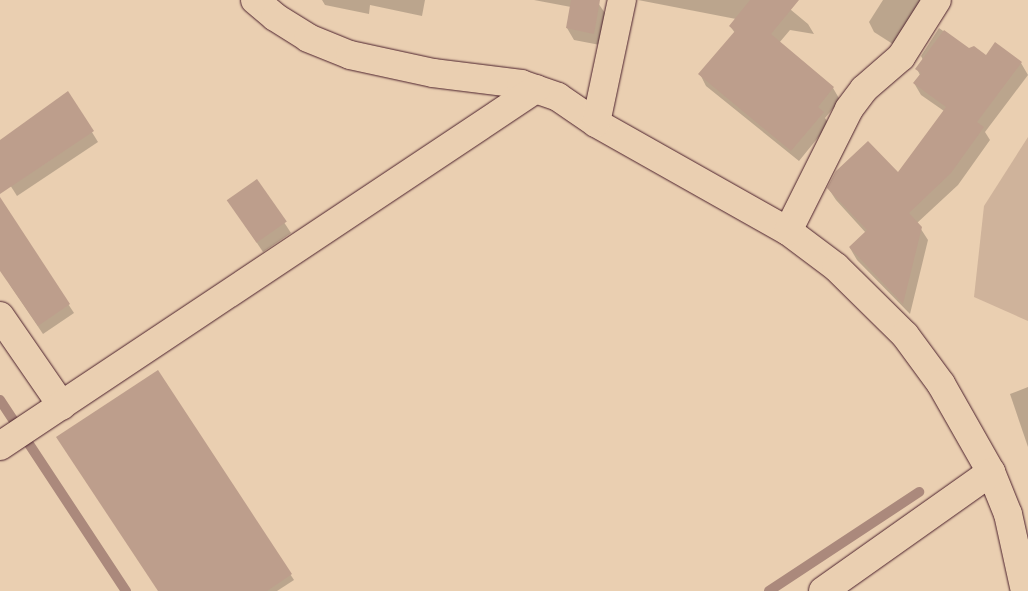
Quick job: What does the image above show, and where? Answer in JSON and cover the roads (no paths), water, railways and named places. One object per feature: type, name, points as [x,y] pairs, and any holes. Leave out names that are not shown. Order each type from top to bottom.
[{"type":"street","points":[[255,0],[275,17],[308,38],[350,55],[432,73],[521,84],[558,97],[596,123],[788,231],[836,267],[905,335],[941,384],[991,472],[1008,514],[1026,591]]},
{"type":"street","points":[[596,123],[622,0]]},
{"type":"street","points":[[788,231],[849,109],[864,90],[901,57],[937,0]]},
{"type":"street","points":[[0,446],[536,89]]},
{"type":"street","points":[[0,316],[62,406]]},
{"type":"street","points":[[823,591],[991,472]]},
{"type":"waterway","points":[[0,400],[126,591]]},
{"type":"waterway","points":[[769,591],[919,492]]}]
